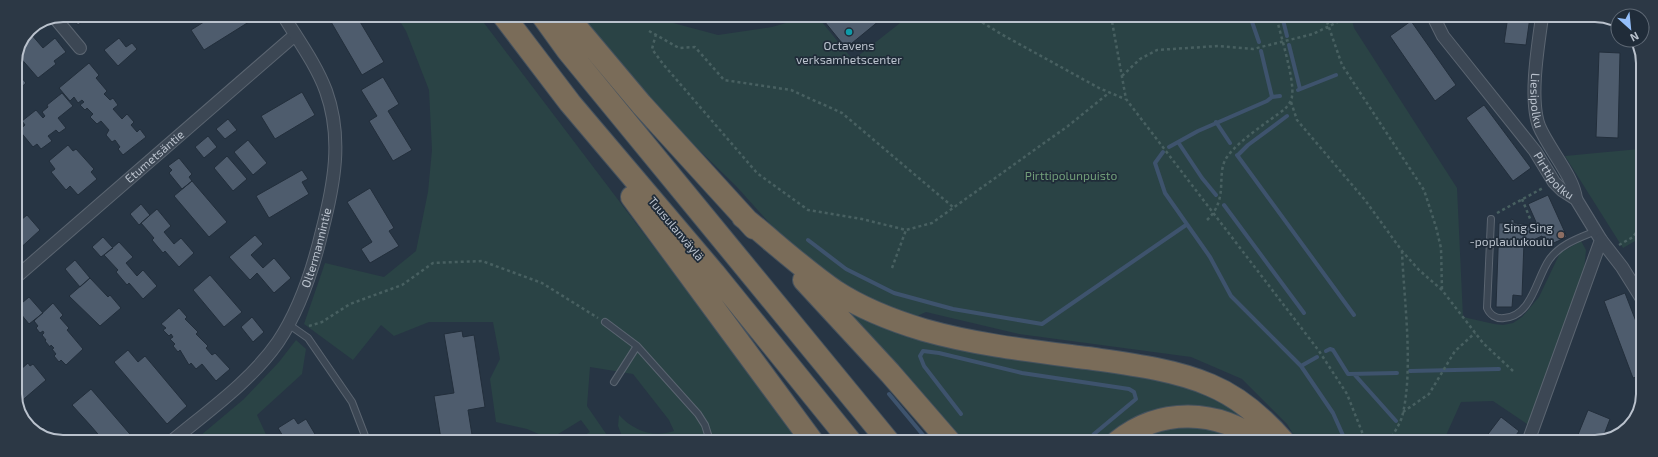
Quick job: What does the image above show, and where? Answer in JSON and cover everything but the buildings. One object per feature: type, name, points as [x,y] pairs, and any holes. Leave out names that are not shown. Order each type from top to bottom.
[{"type":"highway","name":"Tuusulanväylä","points":[[508,22],[570,103],[714,273],[845,435]]},
{"type":"highway","points":[[546,22],[568,51],[883,435]]},
{"type":"highway","points":[[572,22],[641,104],[744,217],[840,318],[944,435]]},
{"type":"highway","points":[[570,103],[614,173],[808,435]]},
{"type":"highway","points":[[744,217],[836,291],[881,315],[923,329],[978,343],[1131,364],[1184,376],[1211,385],[1235,399],[1260,418],[1277,435]]},
{"type":"highway","points":[[1125,435],[1148,423],[1168,417],[1184,415],[1221,421],[1251,435]]},
{"type":"street","name":"Oltermannintie","points":[[178,435],[245,378],[293,327],[314,266],[332,192],[335,172],[335,126],[326,92],[317,71],[287,22]]},
{"type":"street","name":"Pirttipolku","points":[[1436,22],[1443,36],[1535,151],[1554,182],[1562,190],[1576,199],[1598,236],[1622,267],[1636,289]]},
{"type":"street","name":"Liesipolku","points":[[1541,22],[1534,108],[1538,125],[1547,143],[1575,189],[1576,199]]},
{"type":"street","points":[[59,23],[80,48]]},
{"type":"street","name":"Etumetsäntie","points":[[22,272],[295,35]]},
{"type":"street","points":[[1530,435],[1598,236]]},
{"type":"lane","points":[[1491,219],[1487,308],[1490,314],[1500,319],[1518,315],[1526,306],[1549,260],[1561,248],[1570,242],[1598,236]]},
{"type":"lane","points":[[605,322],[637,346],[698,414],[705,425],[708,435]]},
{"type":"lane","points":[[293,327],[308,338],[352,402],[365,435]]},
{"type":"lane","points":[[614,382],[637,346]]},
{"type":"path","points":[[982,22],[1001,34],[1126,99]]},
{"type":"path","points":[[1112,22],[1126,99],[1214,213],[1337,378],[1357,416],[1364,435]]},
{"type":"path","points":[[1207,220],[1214,213],[1222,192],[1222,171],[1227,157],[1285,109],[1293,94],[1292,83],[1278,22]]},
{"type":"path","points":[[1327,22],[1342,66],[1424,190],[1436,227],[1440,248],[1442,290]]},
{"type":"path","points":[[1122,77],[1140,59],[1157,50],[1218,46],[1253,49],[1313,34],[1337,22]]},
{"type":"path","points":[[649,31],[679,48],[695,47],[724,80],[791,90],[842,113],[953,207]]},
{"type":"path","points":[[656,34],[652,49],[663,64],[757,173],[808,210],[862,219],[906,230],[932,223],[1068,126],[1110,92]]},
{"type":"path","points":[[1290,102],[1297,120],[1365,200],[1402,251],[1419,270],[1442,290],[1483,343],[1512,371]]},
{"type":"path","points":[[1491,219],[1497,212],[1554,182]]},
{"type":"path","points":[[1522,199],[1531,220]]},
{"type":"path","points":[[892,268],[906,230]]},
{"type":"path","points":[[1620,245],[1633,237],[1636,233]]},
{"type":"path","points":[[1392,435],[1401,418],[1407,366],[1402,251]]},
{"type":"path","points":[[293,327],[322,322],[350,304],[402,285],[433,263],[482,261],[542,283],[605,322]]},
{"type":"path","points":[[1402,412],[1429,394],[1455,351],[1475,333]]},
{"type":"green space","points":[[400,22],[483,22],[796,435],[622,435],[618,426],[619,415],[625,421],[644,432],[659,434],[674,431],[669,420],[633,374],[590,367],[587,406],[607,435],[584,435],[590,432],[581,420],[557,435],[541,435],[527,429],[496,422],[490,379],[500,359],[493,322],[429,322],[394,336],[381,325],[353,360],[304,324],[325,263],[384,277],[416,251],[428,192],[432,150],[429,90],[406,31]]},
{"type":"green space","name":"Pirttipolunpuisto","points":[[577,22],[669,22],[718,35],[772,27],[789,22],[822,22],[853,60],[901,22],[1352,22],[1354,28],[1457,188],[1463,317],[1494,324],[1503,325],[1513,323],[1522,317],[1539,297],[1560,253],[1581,241],[1586,250],[1584,271],[1558,341],[1530,426],[1493,401],[1461,402],[1446,435],[1294,435],[1287,424],[1242,379],[1191,357],[1019,334],[926,312],[915,317],[874,302],[830,277],[784,239],[736,186],[656,108]]},
{"type":"green space","points":[[1636,149],[1636,240],[1623,248],[1565,156]]},
{"type":"green space","points":[[839,307],[1158,378],[1210,394],[1258,425],[1227,416],[1137,435],[949,435]]},
{"type":"green space","points":[[296,340],[306,349],[302,374],[257,415],[266,435],[201,435],[244,399],[279,362]]},
{"type":"green space","points":[[1170,426],[1205,427],[1226,435],[1149,435]]},
{"type":"waterway","points":[[1252,22],[1259,42]]},
{"type":"waterway","points":[[1284,22],[1287,36]]},
{"type":"waterway","points":[[1289,45],[1300,89]]},
{"type":"waterway","points":[[1169,147],[1198,131],[1267,101],[1272,97],[1261,51]]},
{"type":"waterway","points":[[1298,90],[1336,75]]},
{"type":"waterway","points":[[1272,97],[1280,96]]},
{"type":"waterway","points":[[1238,155],[1248,145],[1287,116]]},
{"type":"waterway","points":[[1216,122],[1230,143]]},
{"type":"waterway","points":[[1178,142],[1202,178],[1216,195]]},
{"type":"waterway","points":[[1163,152],[1155,163],[1165,193],[1210,257],[1231,296],[1301,366],[1333,413],[1343,435]]},
{"type":"waterway","points":[[1237,155],[1354,315]]},
{"type":"waterway","points":[[1224,205],[1304,313]]},
{"type":"waterway","points":[[808,240],[846,269],[894,293],[953,309],[1042,324],[1186,225]]},
{"type":"waterway","points":[[1326,351],[1330,349],[1333,350],[1348,374],[1397,373]]},
{"type":"waterway","points":[[961,414],[924,366],[920,356],[923,351],[939,353],[1022,373],[1129,389],[1134,392],[1136,399],[1093,435]]},
{"type":"waterway","points":[[1301,366],[1317,357]]},
{"type":"waterway","points":[[1410,371],[1499,369]]},
{"type":"waterway","points":[[1354,374],[1396,421]]},
{"type":"waterway","points":[[889,394],[923,435]]},
{"type":"place","name":"Octavens verksamhetscenter","points":[[849,32]]},
{"type":"place","name":"Sing Sing -poplaulukoulu","points":[[1561,235]]}]
